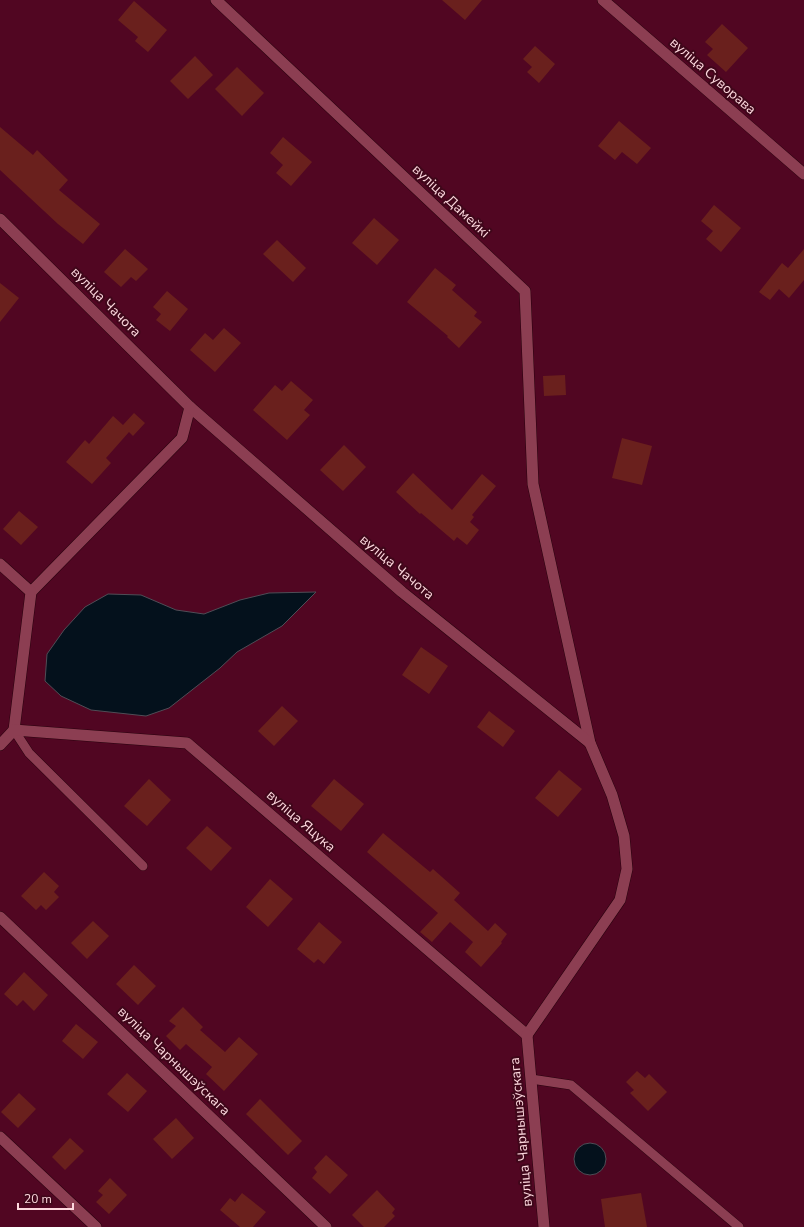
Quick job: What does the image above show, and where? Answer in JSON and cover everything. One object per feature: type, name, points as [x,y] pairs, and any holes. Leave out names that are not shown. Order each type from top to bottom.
[{"type":"street","name":"вуліца Дамейкі","points":[[216,0],[524,291],[533,484],[590,743],[612,795],[624,836],[628,868],[620,900],[527,1035]]},
{"type":"street","name":"вуліца Суворава","points":[[603,0],[804,174]]},
{"type":"street","name":"вуліца Чачота","points":[[0,219],[190,407],[402,592],[590,743]]},
{"type":"street","points":[[0,745],[14,730],[30,592],[182,438],[190,407]]},
{"type":"street","points":[[0,564],[30,592]]},
{"type":"street","name":"вуліца Яцука","points":[[14,730],[187,743],[527,1035]]},
{"type":"street","name":"вуліца Чарнышэўскага","points":[[0,917],[326,1227]]},
{"type":"street","name":"вуліца Чарнышэўскага","points":[[527,1035],[544,1227]]},
{"type":"street","points":[[0,1137],[96,1227]]},
{"type":"lane","points":[[14,730],[29,753],[143,866]]},
{"type":"lane","points":[[531,1079],[571,1086],[739,1227]]},
{"type":"water","points":[[316,592],[282,626],[237,652],[220,668],[169,708],[146,716],[91,710],[61,696],[45,681],[47,654],[64,630],[85,607],[108,594],[141,595],[176,610],[204,614],[240,600],[269,593]]},
{"type":"water","points":[[587,1143],[593,1143],[603,1150],[606,1159],[605,1165],[599,1172],[593,1175],[587,1175],[577,1168],[574,1162],[574,1156],[581,1146]]},
{"type":"building","points":[[442,0],[482,0],[465,20]]},
{"type":"building","points":[[134,1],[167,30],[148,52],[135,41],[138,37],[118,20]]},
{"type":"building","points":[[722,24],[748,48],[726,72],[707,55],[713,49],[705,42]]},
{"type":"building","points":[[535,46],[555,64],[539,83],[527,72],[532,67],[523,59]]},
{"type":"building","points":[[195,56],[213,75],[188,99],[170,81]]},
{"type":"building","points":[[237,67],[264,93],[242,116],[215,89]]},
{"type":"building","points":[[619,121],[651,148],[637,164],[622,152],[615,160],[598,146]]},
{"type":"building","points":[[0,127],[33,155],[37,150],[68,180],[59,190],[100,224],[83,244],[58,224],[0,170]]},
{"type":"building","points":[[283,137],[312,162],[291,186],[276,173],[283,165],[270,153]]},
{"type":"building","points":[[714,205],[741,228],[721,252],[706,239],[713,231],[701,221]]},
{"type":"building","points":[[374,218],[399,240],[377,265],[352,243]]},
{"type":"building","points":[[277,240],[306,268],[293,282],[263,254]]},
{"type":"building","points":[[125,249],[148,269],[136,281],[131,277],[121,287],[104,272]]},
{"type":"building","points":[[804,249],[804,280],[789,298],[779,289],[770,300],[759,292],[782,263],[788,268]]},
{"type":"building","points":[[435,268],[456,285],[452,290],[477,312],[474,316],[482,322],[459,348],[447,337],[448,336],[407,302]]},
{"type":"building","points":[[0,283],[19,298],[0,322]]},
{"type":"building","points":[[167,291],[188,309],[170,331],[156,320],[161,314],[153,307]]},
{"type":"building","points":[[224,328],[241,343],[215,372],[190,350],[205,333],[213,340]]},
{"type":"building","points":[[565,375],[566,395],[544,396],[543,376]]},
{"type":"building","points":[[291,381],[313,400],[304,410],[310,415],[287,440],[253,410],[275,385],[282,391]]},
{"type":"building","points":[[134,413],[145,423],[133,436],[129,432],[106,458],[111,463],[92,484],[66,462],[85,440],[89,444],[113,416],[123,425]]},
{"type":"building","points":[[622,438],[652,446],[642,485],[612,478]]},
{"type":"building","points":[[344,445],[366,467],[343,491],[320,470]]},
{"type":"building","points":[[413,473],[452,510],[482,474],[496,486],[472,515],[474,517],[470,522],[479,530],[467,545],[457,537],[454,541],[421,513],[420,514],[396,492]]},
{"type":"building","points":[[19,511],[38,527],[21,545],[3,529]]},
{"type":"building","points":[[421,647],[448,666],[429,694],[402,675]]},
{"type":"building","points":[[282,706],[298,721],[274,746],[258,731]]},
{"type":"building","points":[[489,711],[515,731],[503,747],[477,727]]},
{"type":"building","points":[[559,770],[582,789],[558,817],[535,798]]},
{"type":"building","points":[[149,779],[171,800],[147,826],[124,806]]},
{"type":"building","points":[[334,779],[364,804],[341,831],[311,806]]},
{"type":"building","points":[[207,826],[232,848],[211,871],[186,848]]},
{"type":"building","points":[[383,833],[430,872],[433,869],[460,893],[454,900],[488,931],[495,923],[507,934],[501,942],[502,943],[481,967],[465,952],[473,942],[450,922],[432,942],[420,932],[438,913],[367,852]]},
{"type":"building","points":[[44,872],[59,886],[54,892],[59,897],[46,910],[41,905],[36,910],[21,896]]},
{"type":"building","points":[[270,879],[293,899],[268,927],[246,907]]},
{"type":"building","points":[[93,921],[109,936],[87,959],[71,943]]},
{"type":"building","points":[[319,922],[342,942],[324,964],[318,959],[314,963],[297,949]]},
{"type":"building","points":[[134,965],[156,986],[138,1005],[116,984]]},
{"type":"building","points":[[24,972],[48,995],[34,1011],[23,1000],[17,1006],[4,994]]},
{"type":"building","points":[[183,1007],[203,1027],[200,1030],[225,1052],[239,1037],[258,1054],[224,1091],[206,1074],[212,1067],[186,1044],[180,1050],[166,1036],[176,1026],[169,1021]]},
{"type":"building","points":[[76,1024],[98,1042],[83,1059],[62,1041]]},
{"type":"building","points":[[637,1071],[645,1078],[649,1074],[667,1092],[648,1111],[630,1093],[634,1090],[626,1082]]},
{"type":"building","points":[[127,1073],[147,1091],[128,1112],[107,1094]]},
{"type":"building","points":[[19,1093],[36,1109],[18,1128],[1,1112]]},
{"type":"building","points":[[260,1099],[302,1141],[288,1155],[246,1114]]},
{"type":"building","points":[[176,1118],[194,1138],[172,1159],[153,1139]]},
{"type":"building","points":[[70,1138],[84,1151],[65,1170],[52,1157]]},
{"type":"building","points":[[326,1155],[348,1175],[330,1194],[312,1178],[317,1172],[314,1168]]},
{"type":"building","points":[[110,1178],[127,1195],[109,1214],[96,1202],[103,1195],[98,1191]]},
{"type":"building","points":[[377,1190],[395,1209],[392,1213],[395,1216],[384,1227],[364,1227],[352,1215]]},
{"type":"building","points":[[242,1193],[266,1212],[253,1227],[240,1227],[220,1210],[230,1198],[235,1202]]},
{"type":"building","points":[[641,1193],[647,1227],[605,1227],[601,1199]]}]
